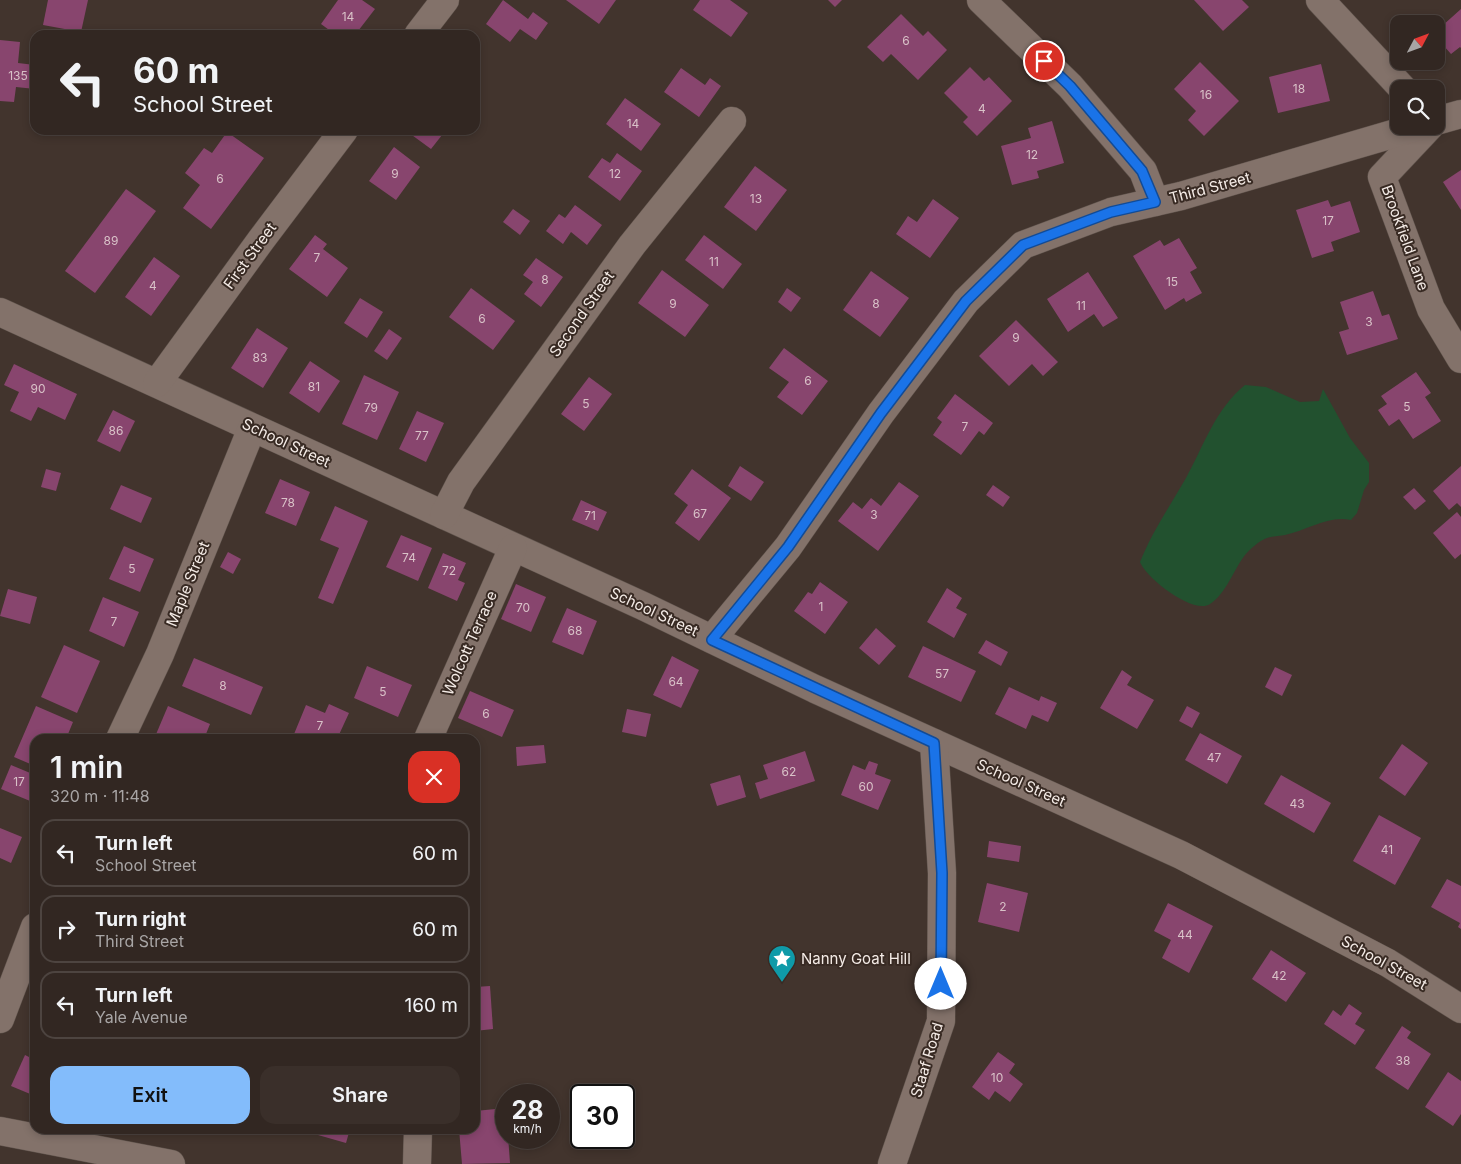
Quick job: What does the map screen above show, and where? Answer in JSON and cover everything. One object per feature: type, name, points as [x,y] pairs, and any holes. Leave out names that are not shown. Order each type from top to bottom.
[{"type":"street","points":[[422,30],[445,0]]},
{"type":"street","points":[[981,0],[1076,93],[1142,171],[1155,202]]},
{"type":"street","points":[[1320,0],[1395,80]]},
{"type":"street","points":[[1445,118],[1461,114]]},
{"type":"street","name":"Second Street","points":[[444,515],[460,482],[632,245],[732,121]]},
{"type":"street","name":"First Street","points":[[158,383],[267,232],[340,135]]},
{"type":"street","name":"Third Street","points":[[712,640],[788,547],[881,413],[966,301],[1023,245],[1111,212],[1155,202],[1390,135]]},
{"type":"street","name":"Brookfield Lane","points":[[1422,135],[1382,177],[1431,309],[1461,359]]},
{"type":"street","name":"School Street","points":[[0,312],[1181,855],[1388,963],[1461,1008]]},
{"type":"street","name":"Maple Street","points":[[122,734],[160,654],[252,428]]},
{"type":"street","name":"Wolcott Terrace","points":[[430,734],[512,548]]},
{"type":"street","name":"Staaf Road","points":[[892,1164],[941,1022],[942,873],[934,743]]},
{"type":"street","points":[[0,1019],[30,940]]},
{"type":"street","points":[[0,1131],[50,1153],[171,1164]]},
{"type":"street","points":[[417,1164],[418,1134]]},
{"type":"green space","points":[[1245,385],[1266,387],[1300,402],[1319,401],[1323,389],[1350,438],[1369,463],[1369,482],[1364,490],[1357,513],[1351,520],[1326,521],[1293,533],[1264,539],[1245,555],[1216,600],[1202,606],[1182,600],[1171,593],[1151,577],[1140,562],[1218,416],[1235,394]]},
{"type":"building","points":[[48,0],[88,0],[81,30],[43,25]]},
{"type":"building","points":[[338,0],[362,0],[375,9],[359,30],[329,30],[321,24]]},
{"type":"building","points":[[503,0],[528,19],[533,12],[548,23],[536,40],[520,29],[510,42],[486,24]]},
{"type":"building","points":[[566,0],[616,0],[599,24]]},
{"type":"building","points":[[700,0],[730,0],[748,13],[731,37],[693,10]]},
{"type":"building","points":[[828,0],[842,0],[835,7]]},
{"type":"building","points":[[1194,0],[1242,0],[1249,7],[1223,31]]},
{"type":"building","points":[[1461,9],[1461,48],[1451,54],[1445,47],[1445,23]]},
{"type":"building","points":[[901,14],[923,36],[928,31],[947,50],[918,80],[891,54],[883,62],[867,47]]},
{"type":"building","points":[[0,40],[20,42],[18,63],[30,64],[30,88],[16,87],[14,102],[0,101]]},
{"type":"building","points":[[1200,62],[1239,101],[1204,136],[1188,120],[1196,111],[1174,89]]},
{"type":"building","points":[[1321,64],[1330,101],[1278,113],[1269,77]]},
{"type":"building","points":[[970,67],[984,81],[989,77],[1012,101],[977,136],[963,122],[968,117],[944,93]]},
{"type":"building","points":[[681,68],[705,85],[710,78],[721,86],[699,117],[664,92]]},
{"type":"building","points":[[625,98],[661,124],[641,151],[606,124]]},
{"type":"building","points":[[1052,121],[1064,163],[1037,171],[1039,178],[1012,185],[1001,146],[1031,138],[1028,128]]},
{"type":"building","points":[[225,135],[231,135],[264,158],[211,229],[183,208],[200,185],[185,173],[204,148],[212,153]]},
{"type":"building","points":[[412,135],[442,135],[431,149]]},
{"type":"building","points":[[394,147],[420,167],[396,200],[369,181]]},
{"type":"building","points":[[617,153],[642,171],[620,201],[588,177],[602,158],[610,163]]},
{"type":"building","points":[[755,166],[787,190],[756,231],[724,207]]},
{"type":"building","points":[[1461,170],[1461,210],[1443,182]]},
{"type":"building","points":[[126,189],[156,211],[95,293],[65,271]]},
{"type":"building","points":[[933,199],[959,218],[930,258],[896,234],[908,216],[917,222]]},
{"type":"building","points":[[1328,200],[1331,207],[1350,201],[1360,232],[1331,242],[1334,251],[1312,258],[1296,210]]},
{"type":"building","points":[[575,205],[602,225],[587,245],[571,232],[563,244],[546,231],[559,214],[565,218]]},
{"type":"building","points":[[513,209],[530,221],[520,235],[503,222]]},
{"type":"building","points":[[315,235],[327,244],[323,249],[348,268],[327,297],[289,269]]},
{"type":"building","points":[[704,235],[742,264],[723,289],[685,260]]},
{"type":"building","points":[[1179,238],[1197,268],[1190,272],[1202,293],[1186,302],[1184,298],[1165,310],[1133,256],[1160,240],[1164,246]]},
{"type":"building","points":[[154,257],[180,276],[151,316],[125,297]]},
{"type":"building","points":[[536,258],[563,277],[541,307],[524,294],[533,282],[523,275]]},
{"type":"building","points":[[662,270],[709,305],[685,337],[638,303]]},
{"type":"building","points":[[871,271],[909,298],[880,337],[843,310]]},
{"type":"building","points":[[1088,272],[1118,318],[1103,327],[1094,314],[1068,332],[1047,299]]},
{"type":"building","points":[[471,288],[515,321],[493,350],[449,317]]},
{"type":"building","points":[[787,288],[801,298],[791,312],[778,302]]},
{"type":"building","points":[[1373,291],[1382,316],[1389,314],[1398,339],[1347,355],[1339,332],[1349,329],[1340,302]]},
{"type":"building","points":[[360,298],[383,312],[367,338],[344,323]]},
{"type":"building","points":[[1016,320],[1058,362],[1043,376],[1032,364],[1009,386],[979,356]]},
{"type":"building","points":[[257,328],[288,348],[263,388],[231,368]]},
{"type":"building","points":[[389,329],[402,338],[387,360],[374,351]]},
{"type":"building","points":[[784,348],[828,381],[802,415],[777,397],[789,382],[769,368]]},
{"type":"building","points":[[310,361],[340,381],[319,413],[289,393]]},
{"type":"building","points":[[14,364],[77,394],[65,420],[38,407],[31,421],[10,411],[19,392],[4,385]]},
{"type":"building","points":[[1416,372],[1431,393],[1425,397],[1441,421],[1413,439],[1399,419],[1389,426],[1378,410],[1387,404],[1381,396]]},
{"type":"building","points":[[364,375],[399,392],[377,440],[342,424]]},
{"type":"building","points":[[589,377],[612,394],[584,431],[561,414]]},
{"type":"building","points":[[955,394],[993,423],[984,435],[979,431],[961,455],[933,435],[942,422],[937,418]]},
{"type":"building","points":[[113,410],[135,421],[120,452],[97,441]]},
{"type":"building","points":[[417,411],[444,423],[426,462],[399,449]]},
{"type":"building","points":[[740,466],[764,482],[751,501],[728,486]]},
{"type":"building","points":[[1461,466],[1461,507],[1457,503],[1449,510],[1433,491]]},
{"type":"building","points":[[46,469],[61,473],[56,491],[41,487]]},
{"type":"building","points":[[692,469],[731,498],[699,541],[675,523],[688,505],[674,494]]},
{"type":"building","points":[[280,479],[310,492],[296,526],[265,513]]},
{"type":"building","points":[[899,482],[919,496],[878,551],[838,521],[853,502],[862,509],[871,498],[881,506]]},
{"type":"building","points":[[121,485],[152,498],[141,523],[110,509]]},
{"type":"building","points":[[993,485],[1010,497],[1003,507],[986,495]]},
{"type":"building","points":[[1414,488],[1426,501],[1415,510],[1403,497]]},
{"type":"building","points":[[581,500],[607,512],[598,531],[572,520]]},
{"type":"building","points":[[335,506],[368,521],[333,604],[318,598],[339,548],[320,540]]},
{"type":"building","points":[[1457,512],[1461,517],[1461,554],[1455,559],[1433,533]]},
{"type":"building","points":[[401,535],[432,548],[418,581],[386,567]]},
{"type":"building","points":[[124,546],[154,559],[140,592],[109,579]]},
{"type":"building","points":[[228,552],[241,559],[233,574],[220,567]]},
{"type":"building","points":[[443,553],[466,563],[458,580],[465,583],[457,601],[428,588]]},
{"type":"building","points":[[820,582],[848,602],[825,634],[794,611],[808,592],[812,594]]},
{"type":"building","points":[[516,584],[546,597],[531,632],[501,619]]},
{"type":"building","points":[[947,588],[962,598],[956,608],[967,614],[954,638],[927,622]]},
{"type":"building","points":[[8,589],[37,597],[30,624],[0,616]]},
{"type":"building","points":[[103,597],[139,612],[124,647],[89,631]]},
{"type":"building","points":[[567,608],[597,621],[583,655],[552,642]]},
{"type":"building","points":[[876,628],[896,646],[879,665],[859,648]]},
{"type":"building","points":[[986,640],[1008,652],[1001,666],[978,653]]},
{"type":"building","points":[[64,645],[100,661],[77,713],[41,697]]},
{"type":"building","points":[[923,646],[976,671],[961,702],[908,677]]},
{"type":"building","points":[[672,656],[699,670],[681,708],[653,695]]},
{"type":"building","points":[[194,658],[263,687],[251,715],[182,686]]},
{"type":"building","points":[[367,666],[412,685],[398,717],[354,698]]},
{"type":"building","points":[[1275,667],[1292,675],[1282,696],[1265,687]]},
{"type":"building","points":[[1122,670],[1132,677],[1127,685],[1154,700],[1137,729],[1100,708]]},
{"type":"building","points":[[1009,687],[1039,701],[1041,696],[1057,703],[1048,722],[1032,715],[1026,729],[995,714]]},
{"type":"building","points":[[470,691],[514,710],[502,737],[458,718]]},
{"type":"building","points":[[329,704],[349,713],[339,734],[294,734],[306,705],[325,713]]},
{"type":"building","points":[[36,706],[73,722],[68,734],[30,734],[30,764],[14,757]]},
{"type":"building","points":[[168,706],[210,724],[206,734],[156,734]]},
{"type":"building","points":[[1187,706],[1200,713],[1192,728],[1179,721]]},
{"type":"building","points":[[627,709],[651,714],[646,737],[622,732]]},
{"type":"building","points":[[1200,733],[1242,756],[1227,784],[1185,760]]},
{"type":"building","points":[[1402,744],[1428,763],[1405,796],[1379,778]]},
{"type":"building","points":[[544,745],[546,763],[517,766],[516,747]]},
{"type":"building","points":[[805,751],[815,781],[760,799],[755,783],[768,779],[763,765]]},
{"type":"building","points":[[869,761],[878,764],[875,774],[891,780],[878,810],[841,795],[853,765],[865,770]]},
{"type":"building","points":[[11,765],[30,773],[30,801],[1,789]]},
{"type":"building","points":[[740,775],[746,797],[717,806],[710,784]]},
{"type":"building","points":[[1281,775],[1331,803],[1314,833],[1264,804]]},
{"type":"building","points":[[1379,815],[1421,838],[1395,885],[1353,861]]},
{"type":"building","points":[[0,828],[22,837],[11,863],[0,858]]},
{"type":"building","points":[[989,841],[1021,846],[1019,862],[987,857]]},
{"type":"building","points":[[1447,879],[1461,886],[1461,929],[1458,927],[1460,923],[1431,907]]},
{"type":"building","points":[[987,883],[1028,893],[1019,932],[978,922]]},
{"type":"building","points":[[1168,903],[1213,926],[1189,973],[1162,958],[1171,940],[1154,931]]},
{"type":"building","points":[[1271,950],[1306,973],[1286,1002],[1252,979]]},
{"type":"building","points":[[490,986],[493,1029],[480,1030],[480,987]]},
{"type":"building","points":[[1349,1004],[1362,1013],[1355,1024],[1365,1030],[1355,1045],[1324,1024],[1333,1010],[1341,1016]]},
{"type":"building","points":[[1402,1026],[1411,1032],[1407,1038],[1431,1054],[1408,1090],[1375,1068]]},
{"type":"building","points":[[998,1052],[1015,1064],[1009,1073],[1023,1084],[1010,1102],[995,1091],[989,1100],[972,1087]]},
{"type":"building","points":[[25,1055],[30,1058],[30,1094],[11,1086]]},
{"type":"building","points":[[1448,1072],[1461,1081],[1461,1114],[1453,1126],[1425,1107]]},
{"type":"building","points":[[495,1109],[495,1149],[509,1149],[510,1163],[462,1164],[459,1134],[480,1134],[480,1111]]},
{"type":"building","points":[[314,1134],[349,1134],[346,1143]]},
{"type":"place","name":"Nanny Goat Hill","points":[[782,983]]},
{"type":"route","points":[[941,984],[942,873],[934,743],[712,640],[788,547],[881,413],[966,301],[1023,245],[1111,212],[1155,202],[1142,171],[1070,86],[1044,61]]}]
